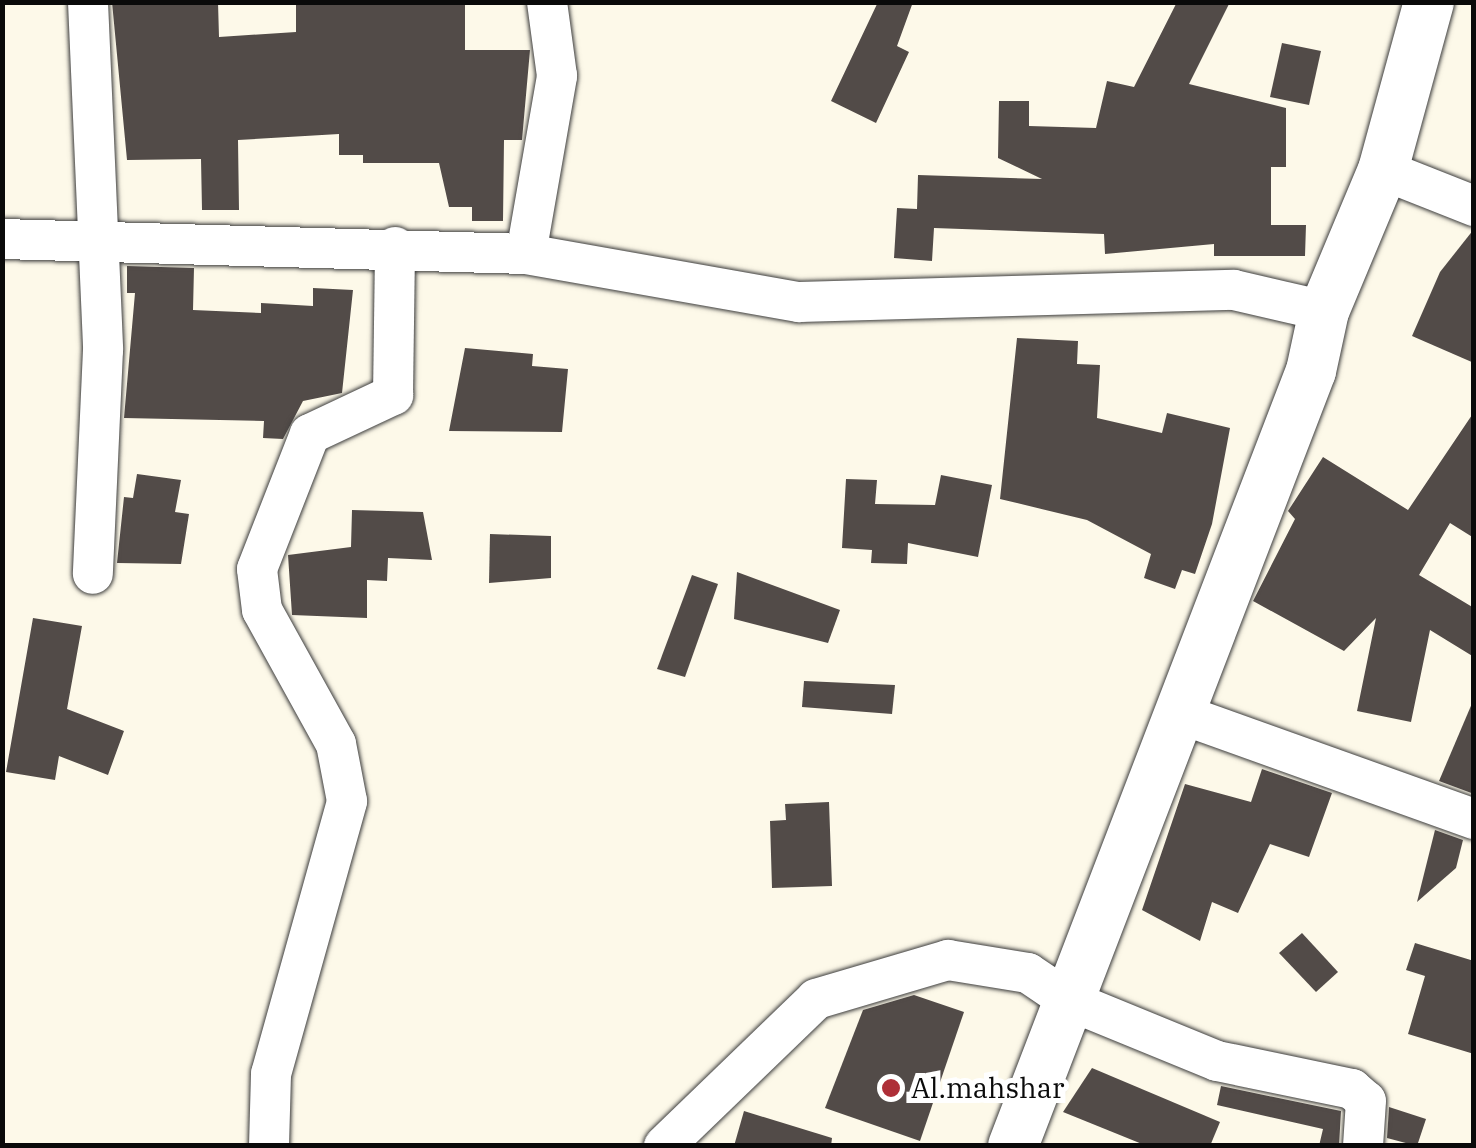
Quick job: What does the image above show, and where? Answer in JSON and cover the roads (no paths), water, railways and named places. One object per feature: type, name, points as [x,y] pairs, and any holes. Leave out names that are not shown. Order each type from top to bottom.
[{"type":"street","points":[[88,2],[103,350],[93,574]]},
{"type":"street","points":[[526,254],[557,76],[547,2]]},
{"type":"street","points":[[1013,1146],[1311,371],[1324,311],[1383,170],[1428,2]]},
{"type":"street","points":[[1383,170],[1474,206]]},
{"type":"street","points":[[2,239],[395,247],[526,254],[799,302],[1234,290],[1324,311]]},
{"type":"street","points":[[269,1146],[271,1074],[347,801],[336,744],[262,610],[257,569],[310,434],[394,395],[395,247]]},
{"type":"street","points":[[1178,713],[1474,818]]},
{"type":"street","points":[[664,1146],[776,1032],[854,982],[986,962],[1028,973],[1068,1000],[1217,1060],[1352,1089],[1366,1101],[1364,1146]]},
{"type":"place","name":"Al.mahshar","points":[[891,1088]]}]
